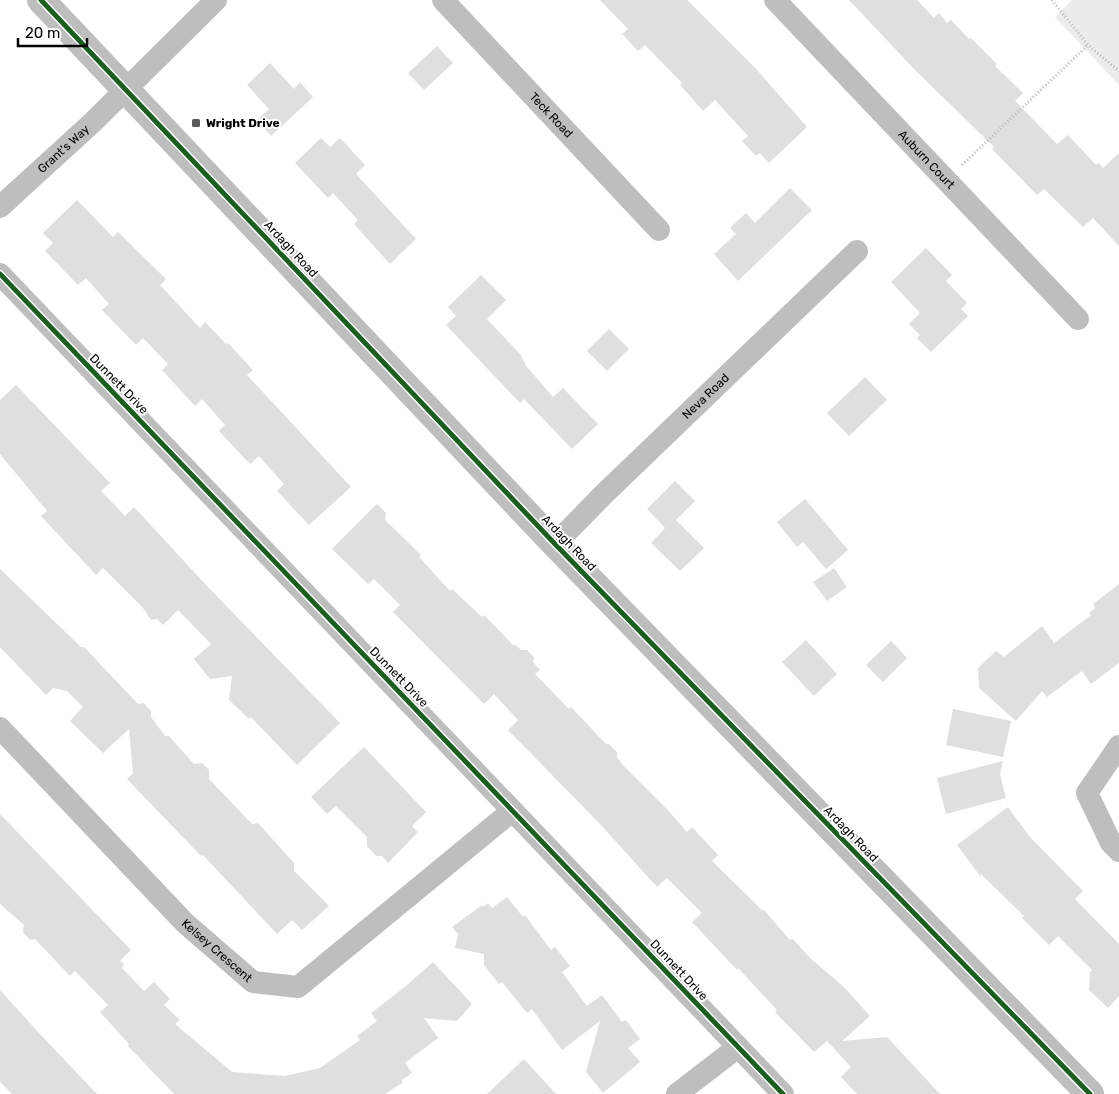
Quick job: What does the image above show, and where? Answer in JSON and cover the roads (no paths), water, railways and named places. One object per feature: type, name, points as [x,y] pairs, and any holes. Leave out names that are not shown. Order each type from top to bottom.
[{"type":"street","name":"Ardagh Road","points":[[41,0],[555,544],[1090,1094]]},
{"type":"street","points":[[125,88],[216,0]]},
{"type":"street","name":"Teck Road","points":[[443,0],[659,230]]},
{"type":"street","name":"Auburn Court","points":[[775,0],[1078,319]]},
{"type":"street","name":"Grant's Way","points":[[0,207],[93,122],[125,88]]},
{"type":"street","name":"Neva Road","points":[[555,544],[604,494],[857,251]]},
{"type":"street","name":"Dunnett Drive","points":[[0,274],[784,1094]]},
{"type":"street","name":"Kelsey Crescent","points":[[0,728],[185,923],[253,982],[298,987],[512,811]]},
{"type":"street","points":[[1119,746],[1087,793],[1111,844],[1119,851]]},
{"type":"street","points":[[677,1094],[738,1047]]},
{"type":"place","name":"Wright Drive","points":[[196,123]]}]
